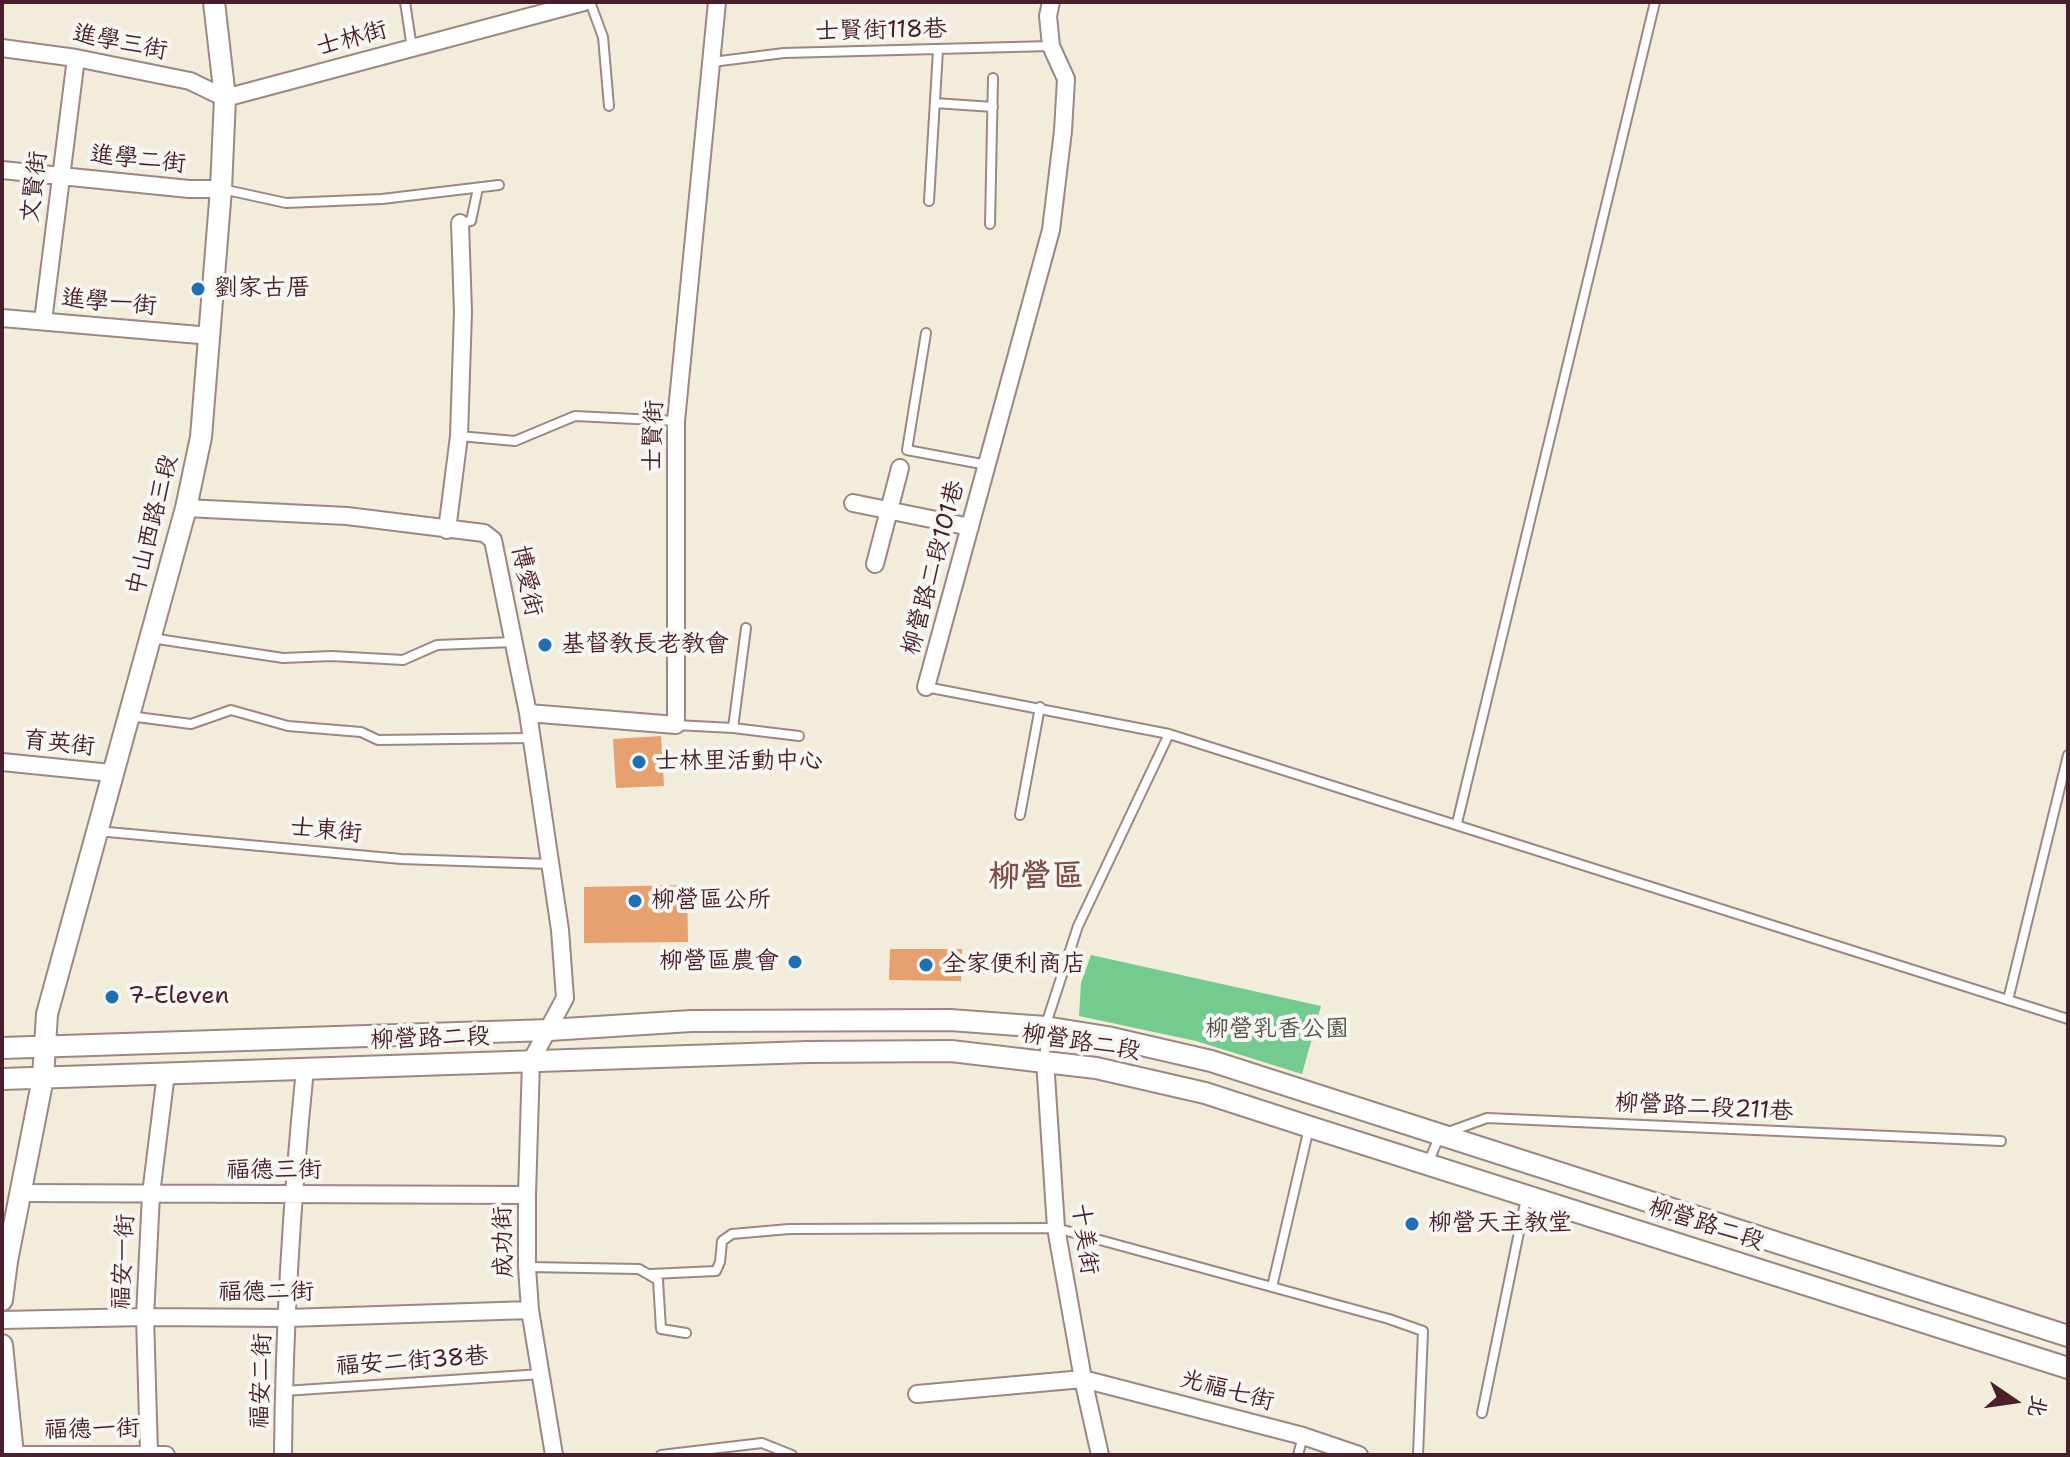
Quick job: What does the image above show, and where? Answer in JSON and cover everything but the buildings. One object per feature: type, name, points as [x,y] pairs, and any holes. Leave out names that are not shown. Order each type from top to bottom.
[{"type":"street","name":"中山西路三段","points":[[2,1300],[4,1261],[43,1078],[47,1014],[186,508],[201,437],[211,336],[225,98],[214,2]]},
{"type":"street","name":"士林街","points":[[225,98],[587,2]]},
{"type":"street","name":"士賢街","points":[[676,725],[676,421],[717,2]]},
{"type":"street","name":"柳營路二段101巷","points":[[926,687],[1051,230],[1066,79],[1051,46],[1048,16],[1051,2]]},
{"type":"street","name":"進學三街","points":[[2,48],[76,58],[190,81],[225,98]]},
{"type":"street","name":"文賢街","points":[[43,321],[76,58]]},
{"type":"street","name":"進學二街","points":[[2,170],[189,189],[221,189]]},
{"type":"street","points":[[447,530],[459,436],[463,312],[460,223]]},
{"type":"street","name":"進學一街","points":[[2,318],[211,336]]},
{"type":"street","points":[[875,564],[900,468]]},
{"type":"street","points":[[853,503],[970,527]]},
{"type":"street","name":"博愛街","points":[[186,508],[347,516],[484,533],[493,540],[528,713],[560,930],[565,998],[549,1030]]},
{"type":"street","points":[[528,713],[676,725]]},
{"type":"street","name":"育英街","points":[[2,762],[111,773]]},
{"type":"street","name":"柳營路二段","points":[[2,1048],[549,1030],[691,1021],[950,1020],[1045,1027],[1107,1037],[1211,1061],[2068,1336]]},
{"type":"street","name":"成功街","points":[[549,1030],[531,1061],[527,1267],[530,1310],[554,1455]]},
{"type":"street","name":"柳營路二段","points":[[2,1079],[808,1052],[951,1051],[1045,1060],[1096,1068],[1205,1093],[2068,1368]]},
{"type":"street","name":"十美街","points":[[1045,1060],[1056,1228],[1100,1455]]},
{"type":"street","name":"福安二街","points":[[283,1455],[292,1195],[305,1069]]},
{"type":"street","name":"福安一街","points":[[158,1454],[145,1317],[151,1194],[166,1073]]},
{"type":"street","name":"福德三街","points":[[20,1193],[527,1195]]},
{"type":"street","name":"福德二街","points":[[2,1320],[288,1318],[530,1310]]},
{"type":"street","points":[[2000,1346],[2009,1317]]},
{"type":"street","points":[[2,1345],[12,1455],[2,1455]]},
{"type":"street","name":"光福七街","points":[[917,1394],[1083,1379],[1303,1436],[1359,1455]]},
{"type":"street","name":"福德一街","points":[[20,1455],[158,1454]]},
{"type":"lane","points":[[405,2],[412,48]]},
{"type":"lane","points":[[587,2],[603,37],[609,106]]},
{"type":"lane","points":[[1457,823],[1655,2]]},
{"type":"lane","name":"士賢街118巷","points":[[712,62],[784,53],[1051,46]]},
{"type":"lane","points":[[929,201],[938,50]]},
{"type":"lane","points":[[990,224],[993,78]]},
{"type":"lane","points":[[935,103],[993,107]]},
{"type":"lane","points":[[221,189],[286,203],[382,199],[499,185]]},
{"type":"lane","points":[[460,223],[471,221],[478,188]]},
{"type":"lane","points":[[926,333],[907,450],[987,465]]},
{"type":"lane","points":[[459,436],[515,441],[575,416],[676,421]]},
{"type":"lane","points":[[733,728],[746,628]]},
{"type":"lane","points":[[150,638],[283,658],[332,656],[403,660],[437,645],[514,642]]},
{"type":"lane","name":"柳營路二段101巷","points":[[926,687],[1169,734],[2068,1019]]},
{"type":"lane","points":[[1020,815],[1040,707]]},
{"type":"lane","points":[[128,716],[191,724],[231,710],[288,726],[361,732],[378,740],[532,738]]},
{"type":"lane","points":[[676,725],[799,736]]},
{"type":"lane","points":[[1045,1027],[1078,926],[1169,734]]},
{"type":"lane","points":[[2008,1000],[2068,755]]},
{"type":"lane","name":"士東街","points":[[96,831],[401,859],[552,864]]},
{"type":"lane","name":"十美街","points":[[1045,1027],[1045,1060]]},
{"type":"lane","name":"柳營路二段211巷","points":[[1440,1135],[1487,1118],[2001,1141]]},
{"type":"lane","points":[[1272,1287],[1310,1127]]},
{"type":"lane","points":[[1427,1164],[1440,1135]]},
{"type":"lane","points":[[1482,1413],[1526,1196]]},
{"type":"lane","points":[[651,1274],[716,1271],[722,1241],[732,1234],[789,1229],[1056,1228],[1423,1331],[1418,1455]]},
{"type":"lane","points":[[527,1267],[639,1269],[658,1280],[661,1329],[686,1333]]},
{"type":"lane","name":"福安二街38巷","points":[[283,1391],[543,1374]]},
{"type":"lane","points":[[1298,1455],[1303,1436]]},
{"type":"lane","points":[[661,1455],[762,1443],[792,1455]]},
{"type":"green space","name":"柳營乳香公園","points":[[1091,955],[1321,1006],[1302,1074],[1196,1041],[1079,1016],[1081,983]]},
{"type":"place","name":"劉家古厝","points":[[198,289]]},
{"type":"place","name":"基督教長老教會","points":[[545,645]]},
{"type":"place","name":"士林里活動中心","points":[[639,762]]},
{"type":"place","name":"柳營區公所","points":[[635,901]]},
{"type":"place","name":"柳營區農會","points":[[795,962]]},
{"type":"place","name":"全家便利商店","points":[[926,965]]},
{"type":"place","name":"7-Eleven","points":[[112,997]]},
{"type":"place","name":"柳營天主教堂","points":[[1412,1224]]},
{"type":"district","name":"柳營區","points":[[1036,878]]}]
